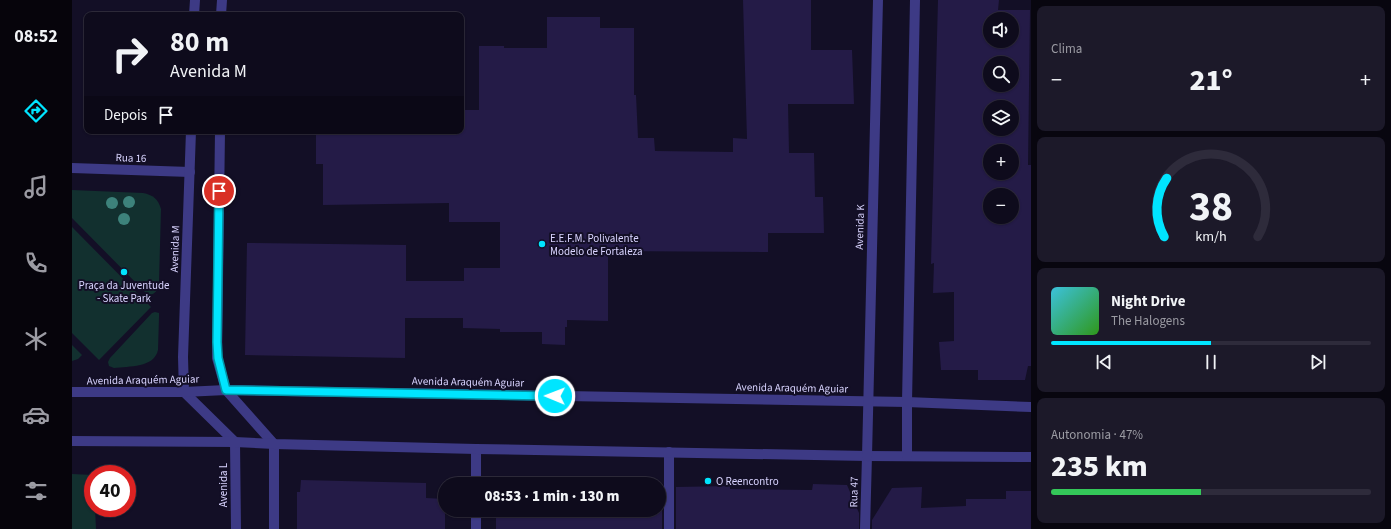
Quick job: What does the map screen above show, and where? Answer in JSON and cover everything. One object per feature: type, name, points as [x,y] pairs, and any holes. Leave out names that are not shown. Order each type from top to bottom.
[{"type":"street","points":[[194,12],[195,0]]},
{"type":"street","points":[[221,12],[222,0]]},
{"type":"street","name":"Avenida K","points":[[867,456],[878,0]]},
{"type":"street","points":[[907,456],[916,0]]},
{"type":"street","name":"Avenida M","points":[[184,392],[183,357],[191,134]]},
{"type":"street","points":[[220,134],[218,358],[226,390],[274,444],[274,529]]},
{"type":"street","name":"Rua 16","points":[[72,168],[190,172]]},
{"type":"street","name":"Avenida Araquém Aguiar","points":[[72,392],[184,392],[226,390],[868,401],[1031,407]]},
{"type":"street","points":[[184,392],[235,442]]},
{"type":"street","points":[[72,441],[235,442],[476,449],[867,456],[1031,456]]},
{"type":"street","name":"Avenida L","points":[[235,442],[236,529]]},
{"type":"street","points":[[476,449],[476,477]]},
{"type":"street","points":[[669,452],[669,529]]},
{"type":"street","name":"Rua 47","points":[[866,529],[867,456]]},
{"type":"street","points":[[476,517],[476,529]]},
{"type":"green space","points":[[72,190],[143,193],[152,196],[157,200],[161,209],[159,282],[156,292],[150,295],[146,293],[72,218]]},
{"type":"green space","points":[[72,227],[151,307],[99,360],[72,333]]},
{"type":"green space","points":[[152,313],[159,313],[158,350],[156,356],[152,360],[140,365],[114,368],[109,366],[108,362],[110,358]]},
{"type":"green space","points":[[72,345],[82,355],[78,359],[72,361]]},
{"type":"green space","points":[[72,474],[84,475],[84,517],[95,517],[96,529],[72,529]]},
{"type":"building","points":[[743,0],[811,0],[811,50],[852,50],[854,104],[788,104],[789,153],[814,153],[815,197],[823,197],[824,233],[768,233],[768,252],[608,251],[608,321],[567,320],[567,327],[565,327],[565,345],[542,344],[542,332],[500,332],[500,329],[463,328],[463,318],[405,318],[405,358],[245,355],[247,243],[406,245],[406,281],[464,281],[464,268],[500,268],[500,222],[449,222],[449,203],[323,205],[323,164],[316,164],[316,134],[464,134],[464,110],[479,110],[479,46],[504,46],[504,48],[547,48],[547,17],[600,17],[600,28],[634,28],[634,95],[636,95],[638,138],[654,138],[655,151],[733,152],[733,138],[747,139]]},
{"type":"building","points":[[938,0],[999,0],[998,10],[1030,10],[1028,165],[1031,165],[1031,366],[1028,366],[1025,380],[978,380],[978,370],[941,370],[939,342],[954,341],[954,292],[933,293],[934,263],[931,264]]},
{"type":"building","points":[[301,480],[426,483],[426,498],[438,499],[438,517],[445,517],[445,529],[297,529],[297,492],[300,492]]},
{"type":"building","points":[[813,484],[847,485],[859,513],[859,529],[676,529],[676,487],[730,486],[730,489],[812,490]]},
{"type":"building","points":[[922,487],[921,508],[966,506],[966,499],[1006,499],[1006,491],[1031,491],[1031,529],[872,529],[872,520],[892,488]]},
{"type":"building","points":[[496,517],[662,517],[662,529],[496,529]]},
{"type":"place","name":"E.E.F.M. Polivalente Modelo de Fortaleza","points":[[542,244]]},
{"type":"place","name":"Praça da Juventude - Skate Park","points":[[124,272]]},
{"type":"place","name":"O Reencontro","points":[[708,481]]},
{"type":"route","points":[[219,191],[217,342],[218,358],[226,390],[555,396]]}]
